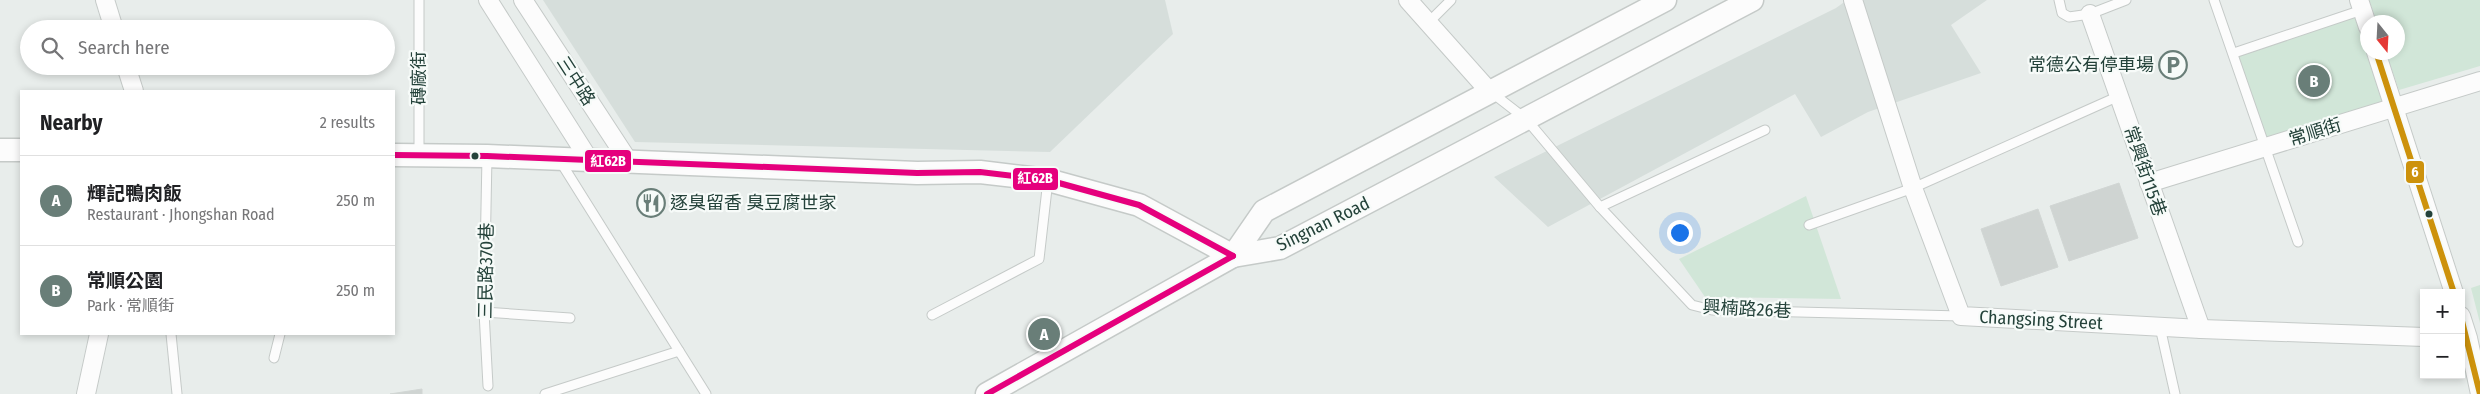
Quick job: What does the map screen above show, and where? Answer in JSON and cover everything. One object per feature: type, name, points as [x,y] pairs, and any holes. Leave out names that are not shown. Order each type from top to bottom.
[{"type":"street","points":[[105,0],[111,20]]},
{"type":"street","points":[[488,0],[590,161]]},
{"type":"street","name":"三中路","points":[[524,0],[629,162]]},
{"type":"street","points":[[1408,0],[1489,91]]},
{"type":"street","name":"Singnan Road","points":[[1233,256],[1264,211],[1665,0]]},
{"type":"street","name":"Singnan Road","points":[[1233,256],[1280,248],[1527,120],[1752,0]]},
{"type":"street","name":"Changsing Street","points":[[1853,0],[1913,188],[1961,316],[2201,329],[2420,337]]},
{"type":"street","name":"常興街115巷","points":[[2090,14],[2201,329]]},
{"type":"street","points":[[2379,60],[2453,289]]},
{"type":"street","points":[[129,75],[134,90]]},
{"type":"street","name":"常順街","points":[[2149,183],[2480,81]]},
{"type":"street","points":[[0,150],[20,150]]},
{"type":"street","points":[[395,155],[487,156],[917,173],[980,172],[1048,180],[1139,205],[1233,256]]},
{"type":"street","points":[[987,394],[1233,256]]},
{"type":"street","points":[[86,394],[99,335]]},
{"type":"street","points":[[2465,338],[2480,394]]},
{"type":"lane","name":"磚廠街","points":[[419,0],[419,155]]},
{"type":"lane","points":[[1429,22],[1452,0]]},
{"type":"lane","points":[[2059,0],[2062,13],[2069,17],[2090,14],[2126,0]]},
{"type":"lane","points":[[2214,0],[2267,147],[2298,242]]},
{"type":"lane","points":[[2234,53],[2360,5]]},
{"type":"lane","name":"興楠路26巷","points":[[1489,91],[1527,120],[1600,207],[1692,305],[1712,310],[1961,316]]},
{"type":"lane","points":[[1809,225],[1913,188],[2119,96]]},
{"type":"lane","points":[[1600,207],[1765,130]]},
{"type":"lane","name":"三民路370巷","points":[[487,156],[484,312],[488,386]]},
{"type":"lane","points":[[559,159],[706,394]]},
{"type":"lane","points":[[932,315],[1039,259],[1048,180]]},
{"type":"lane","points":[[484,312],[570,318]]},
{"type":"lane","points":[[2160,327],[2175,394]]},
{"type":"lane","points":[[171,335],[177,394]]},
{"type":"lane","points":[[274,358],[280,335]]},
{"type":"lane","points":[[545,394],[679,351]]},
{"type":"shaded area","points":[[543,0],[1165,0],[1173,34],[1050,152],[635,142]]},
{"type":"shaded area","points":[[1847,0],[1987,0],[1951,25],[1981,73],[1868,112],[1821,137],[1795,94],[1548,227],[1494,177],[1836,8]]},
{"type":"green space","points":[[2369,0],[2480,0],[2480,66],[2399,90],[2388,60],[2405,60],[2405,15],[2374,15]]},
{"type":"green space","points":[[2362,10],[2363,15],[2360,15],[2360,60],[2378,60],[2394,108],[2267,147],[2234,53]]},
{"type":"green space","points":[[1806,196],[1841,299],[1705,297],[1679,259]]},
{"type":"green space","points":[[2480,285],[2480,323],[2471,288]]},
{"type":"building","points":[[2119,183],[2138,238],[2069,261],[2050,206]]},
{"type":"building","points":[[2038,209],[2058,267],[2001,286],[1981,229]]},
{"type":"building","points":[[422,389],[422,394],[390,394]]},
{"type":"transit line","name":"6","points":[[2379,60],[2453,289]]},
{"type":"transit line","name":"紅62B","points":[[395,155],[487,156],[917,173],[980,172],[1048,180],[1139,205],[1233,256]]},
{"type":"transit line","name":"紅62B","points":[[987,394],[1233,256]]},
{"type":"transit line","name":"6","points":[[2465,333],[2480,394]]},
{"type":"place","name":"常德公有停車場","points":[[2173,65]]},
{"type":"place","name":"常順公園","points":[[2314,81]]},
{"type":"place","name":"逐臭留香 臭豆腐世家","points":[[651,203]]},
{"type":"place","name":"輝記鴨肉飯","points":[[1044,334]]}]
